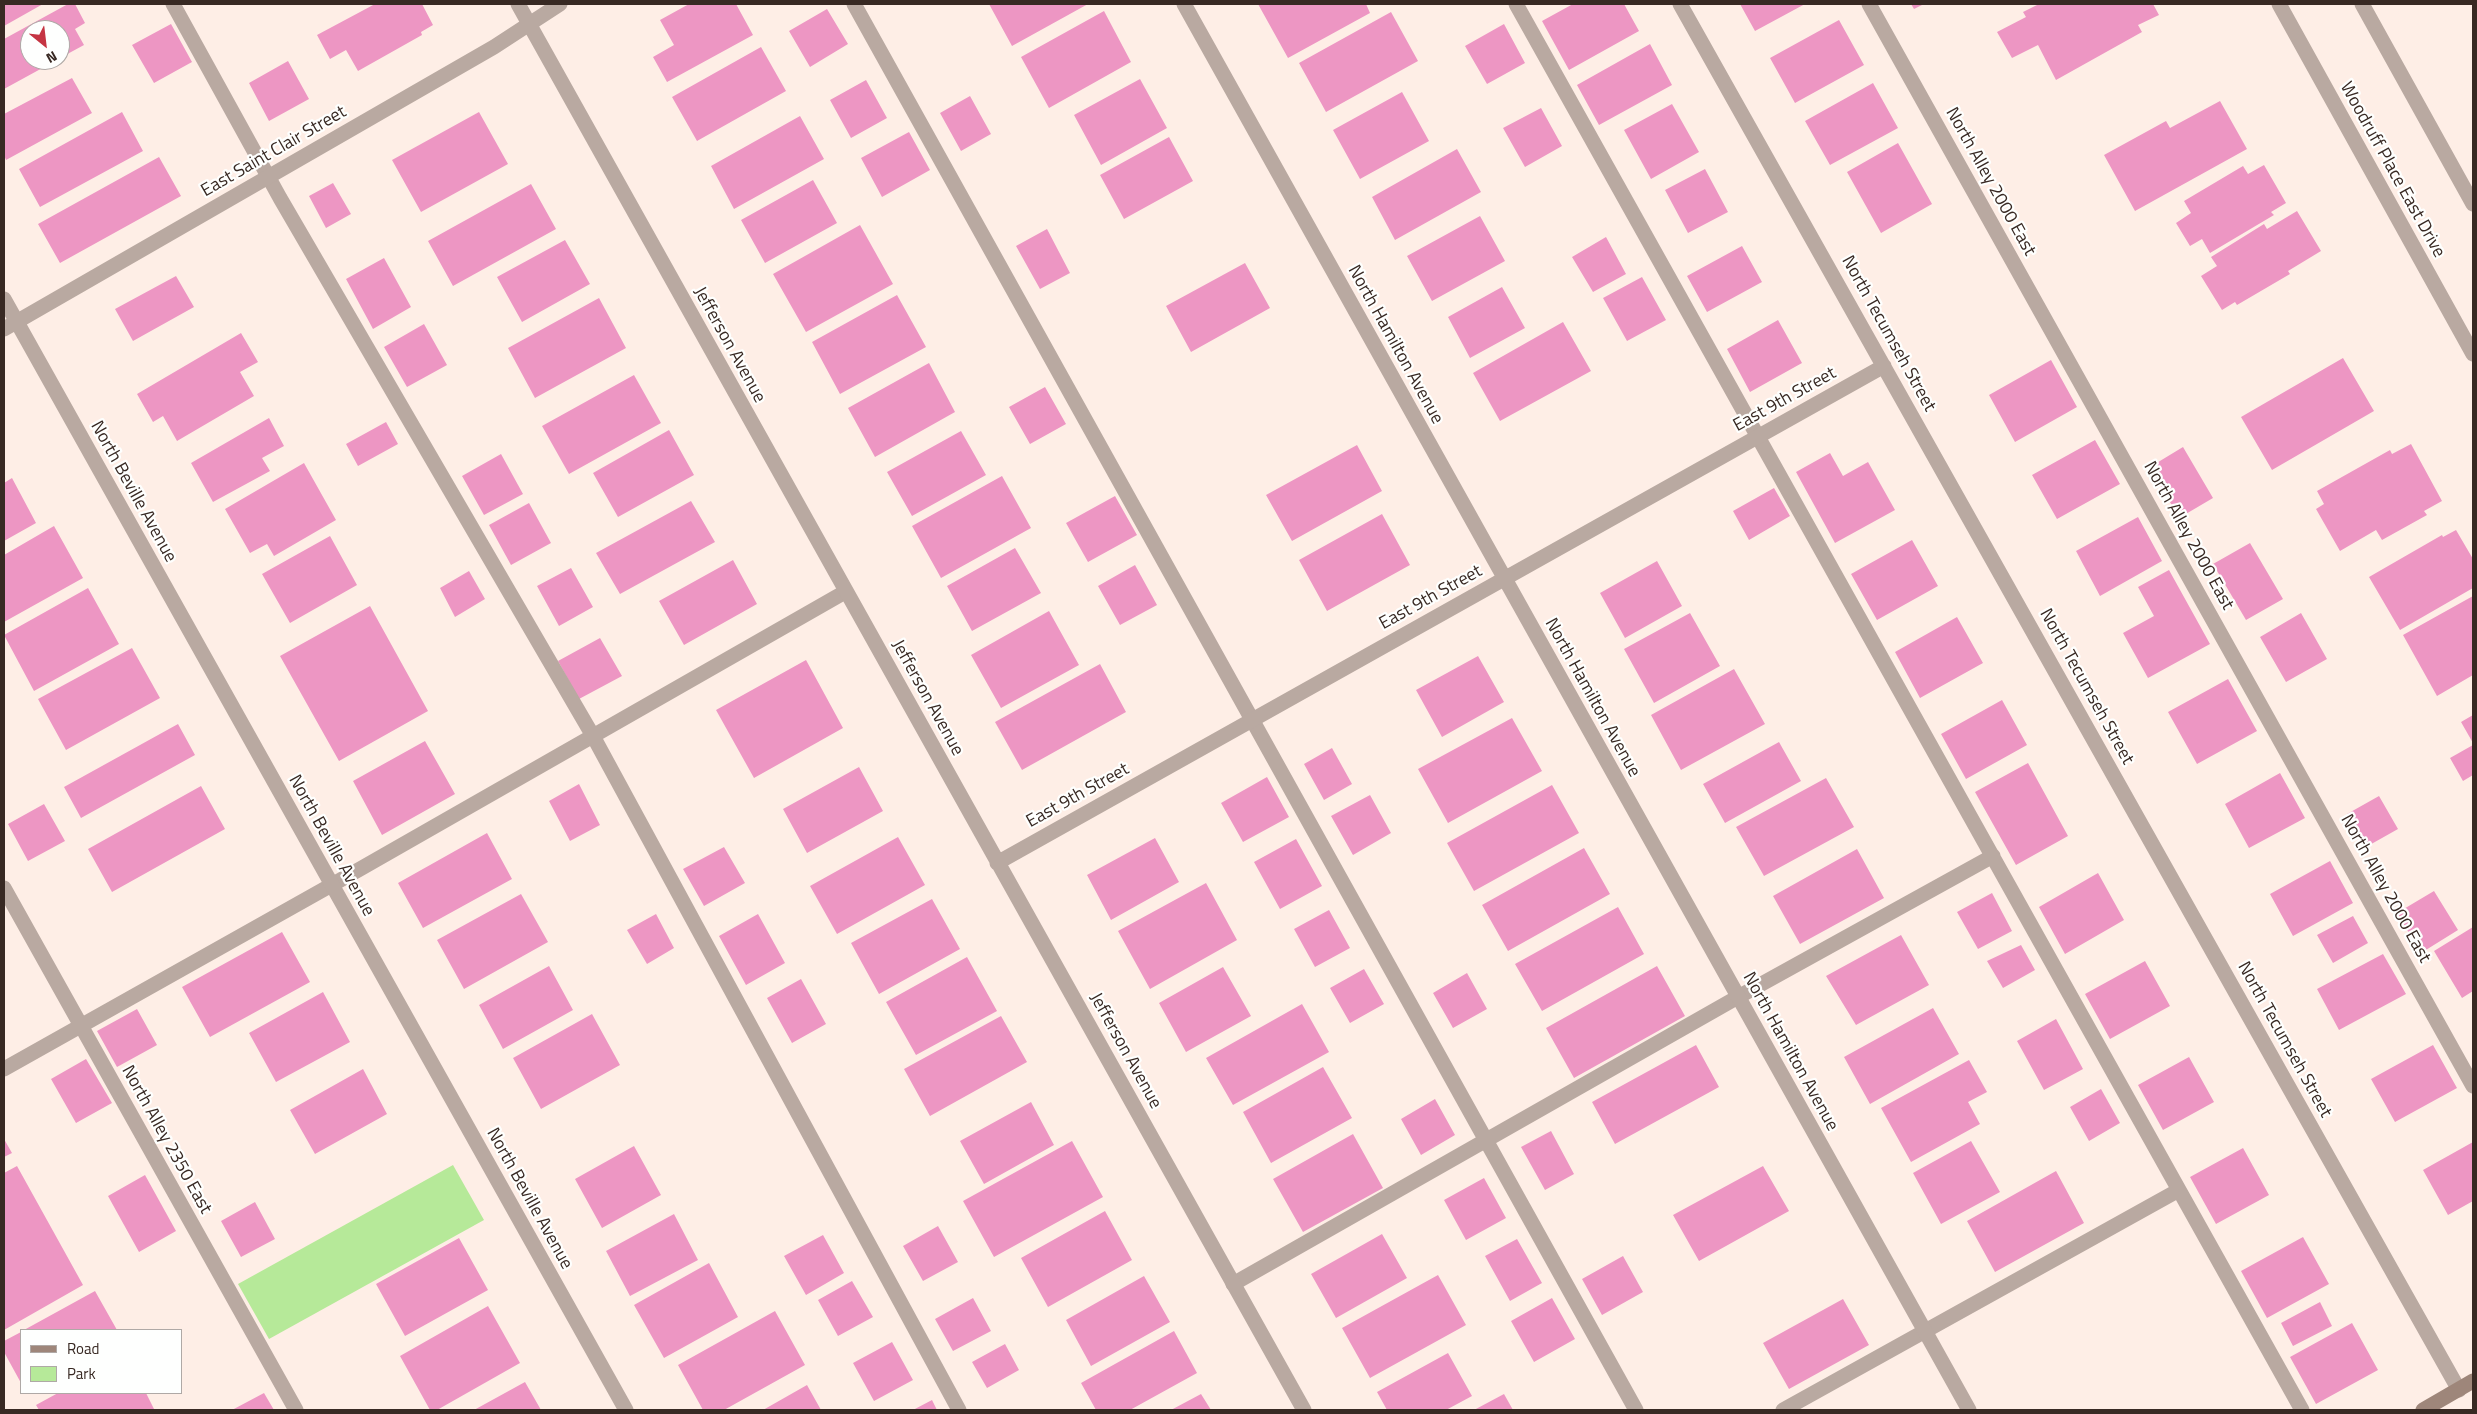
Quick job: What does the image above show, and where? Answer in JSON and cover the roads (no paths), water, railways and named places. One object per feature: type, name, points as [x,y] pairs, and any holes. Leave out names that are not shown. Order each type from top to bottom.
[{"type":"main road","points":[[2423,1410],[2473,1382]]},
{"type":"street","points":[[172,4],[269,176],[593,736],[959,1410]]},
{"type":"street","name":"Jefferson Avenue","points":[[518,4],[1304,1410]]},
{"type":"street","name":"East Saint Clair Street","points":[[10,325],[269,176],[560,4]]},
{"type":"street","points":[[854,4],[1636,1410]]},
{"type":"street","name":"North Hamilton Avenue","points":[[1184,4],[1969,1410]]},
{"type":"street","points":[[1516,4],[2302,1410]]},
{"type":"street","name":"North Tecumseh Street","points":[[1680,4],[2459,1390]]},
{"type":"street","name":"North Alley 2000 East","points":[[1869,4],[2473,1086]]},
{"type":"street","name":"Woodruff Place East Drive","points":[[2279,4],[2473,354]]},
{"type":"street","points":[[2362,4],[2473,204]]},
{"type":"street","name":"North Beville Avenue","points":[[4,300],[10,325],[331,884],[626,1410]]},
{"type":"street","name":"East 9th Street","points":[[998,863],[1884,366]]},
{"type":"street","points":[[4,1069],[846,592]]},
{"type":"street","points":[[1233,1284],[1738,997],[1993,856]]},
{"type":"street","name":"North Alley 2350 East","points":[[4,888],[296,1410]]},
{"type":"street","points":[[1783,1410],[2179,1190]]}]
